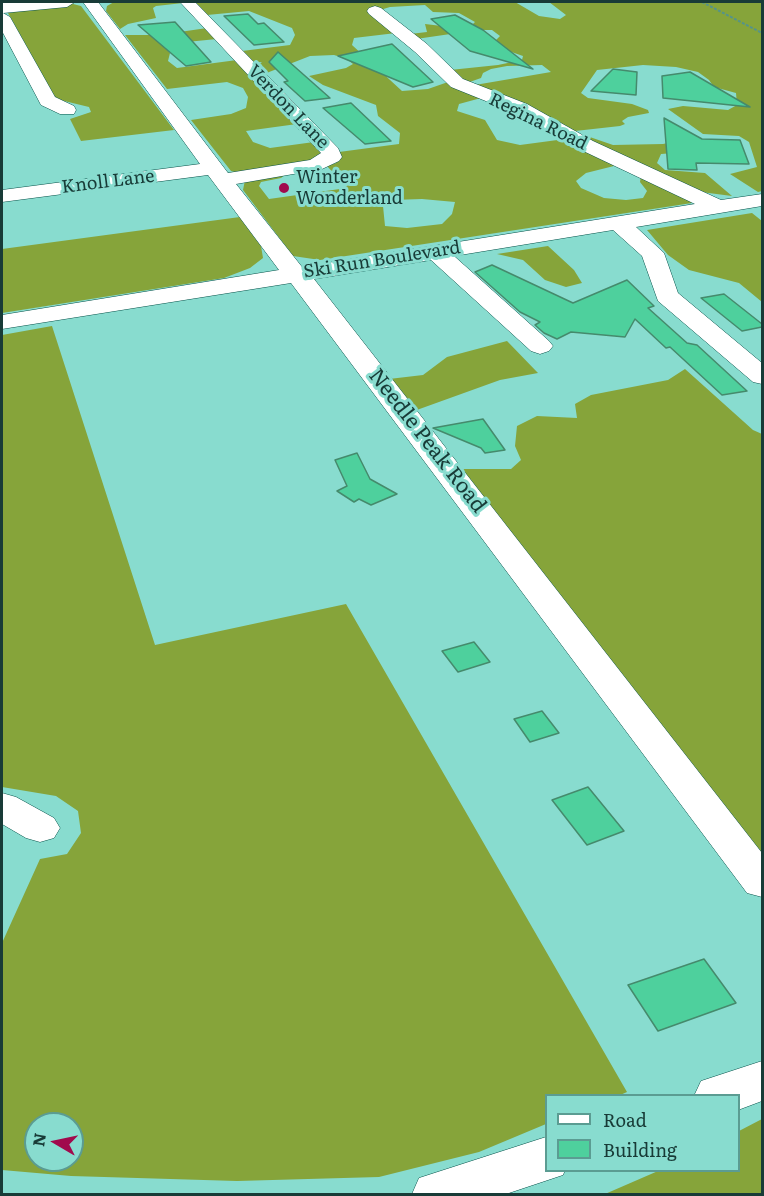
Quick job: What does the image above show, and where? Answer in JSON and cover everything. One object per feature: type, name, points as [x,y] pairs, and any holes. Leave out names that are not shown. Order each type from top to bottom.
[{"type":"street","points":[[2,8],[67,2]]},
{"type":"street","name":"Verdon Lane","points":[[187,2],[331,152],[332,157],[315,165],[218,174]]},
{"type":"street","name":"Needle Peak Road","points":[[98,5],[283,261],[308,286],[529,572],[762,882]]},
{"type":"street","name":"Regina Road","points":[[375,11],[462,86],[520,108],[565,135],[718,207]]},
{"type":"street","points":[[2,17],[48,101],[67,110]]},
{"type":"street","name":"Knoll Lane","points":[[2,196],[218,174]]},
{"type":"street","name":"Ski Run Boulevard","points":[[2,322],[762,200]]},
{"type":"street","points":[[618,223],[653,253],[667,296],[762,376]]},
{"type":"street","points":[[436,252],[540,346]]},
{"type":"street","points":[[2,807],[40,828]]},
{"type":"street","points":[[721,1094],[762,1080]]},
{"type":"street","points":[[437,1194],[545,1159]]},
{"type":"path","points":[[702,2],[762,33]]},
{"type":"green space","points":[[114,2],[183,3],[156,6],[153,8],[156,18],[128,24],[120,29],[106,11],[107,6]]},
{"type":"green space","points":[[515,2],[539,16],[560,19],[566,15],[549,2],[762,2],[762,191],[758,192],[730,174],[757,167],[749,142],[739,136],[703,134],[668,109],[683,106],[728,110],[737,105],[736,93],[714,87],[698,72],[676,67],[643,65],[597,70],[581,93],[588,98],[632,104],[648,110],[649,113],[628,117],[622,121],[625,124],[620,126],[566,132],[469,86],[551,72],[542,65],[491,69],[483,73],[481,78],[464,84],[450,70],[498,65],[522,60],[523,56],[500,48],[493,43],[500,36],[492,30],[416,39],[410,34],[427,32],[425,24],[450,27],[471,26],[475,22],[459,13],[433,12],[425,5],[390,7],[380,10],[396,33],[354,38],[352,45],[402,91],[428,89],[448,82],[481,98],[459,104],[457,111],[485,120],[497,140],[520,145],[565,139],[618,165],[586,173],[576,181],[581,188],[604,198],[626,200],[643,198],[647,191],[640,182],[641,176],[690,199],[692,203],[320,260],[293,256],[243,190],[245,180],[288,172],[281,178],[261,182],[259,186],[269,199],[347,188],[327,166],[336,163],[339,152],[399,144],[400,133],[378,116],[376,105],[323,85],[309,76],[346,68],[353,64],[347,59],[334,55],[310,56],[264,74],[257,66],[262,62],[253,63],[242,51],[290,45],[295,35],[292,28],[249,11],[207,15],[196,3]],"holes":[[[422,199],[455,202],[452,214],[442,224],[407,228],[385,226],[383,206],[392,200]]]},
{"type":"green space","points":[[69,3],[81,6],[174,130],[81,141],[70,119],[91,112],[89,107],[56,99],[8,13]]},
{"type":"green space","points":[[207,28],[217,39],[166,44],[164,47],[170,53],[168,61],[177,68],[237,60],[297,124],[246,131],[253,142],[270,148],[314,142],[323,152],[319,160],[239,173],[231,171],[191,120],[231,114],[246,108],[248,97],[243,88],[227,82],[167,89],[125,35],[159,35]]},
{"type":"green space","points":[[584,135],[613,145],[663,144],[682,140],[675,153],[661,154],[657,163],[665,170],[705,173],[732,196],[701,192],[574,136]]},
{"type":"green space","points":[[752,213],[762,221],[762,302],[739,283],[689,270],[668,255],[647,230]]},
{"type":"green space","points":[[240,217],[261,246],[263,258],[250,268],[224,278],[2,313],[2,249]]},
{"type":"green space","points":[[548,246],[574,270],[582,283],[566,287],[545,280],[523,260],[497,254]]},
{"type":"green space","points":[[52,326],[155,645],[346,604],[627,1092],[622,1094],[545,1094],[545,1124],[479,1152],[379,1177],[237,1181],[71,1176],[25,1172],[84,1172],[84,1112],[24,1112],[24,1172],[2,1170],[2,943],[40,859],[67,854],[81,833],[78,811],[56,796],[2,787],[2,335]]},
{"type":"green space","points":[[507,341],[538,373],[500,380],[414,411],[389,379],[423,375],[447,357]]},
{"type":"green space","points":[[685,369],[753,430],[762,434],[762,863],[460,469],[511,469],[521,460],[515,446],[517,426],[537,416],[577,418],[575,404],[591,395],[668,380]]},
{"type":"green space","points":[[762,1119],[762,1194],[605,1194],[656,1172],[740,1172],[740,1130]]},
{"type":"building","points":[[248,14],[258,24],[264,23],[284,42],[254,45],[224,16]]},
{"type":"building","points":[[455,15],[483,30],[533,69],[470,51],[431,19]]},
{"type":"building","points":[[175,22],[211,62],[186,66],[138,25]]},
{"type":"building","points":[[392,44],[433,82],[413,87],[338,56]]},
{"type":"building","points":[[278,52],[330,98],[305,101],[284,82],[288,81],[269,62]]},
{"type":"building","points":[[613,69],[637,72],[636,95],[591,91]]},
{"type":"building","points":[[690,72],[750,107],[663,98],[662,76]]},
{"type":"building","points":[[351,103],[391,141],[365,144],[323,108]]},
{"type":"building","points":[[664,118],[702,139],[740,140],[749,164],[696,163],[697,170],[668,169]]},
{"type":"building","points":[[492,265],[573,303],[627,280],[654,306],[648,308],[687,343],[697,345],[747,391],[722,395],[670,347],[666,348],[635,319],[625,337],[571,332],[557,339],[544,333],[535,325],[540,322],[520,312],[475,272]]},
{"type":"building","points":[[724,294],[762,324],[762,327],[742,331],[701,298]]},
{"type":"building","points":[[483,419],[505,450],[485,453],[481,448],[433,428]]},
{"type":"building","points":[[357,453],[370,479],[397,494],[371,505],[359,499],[354,502],[337,491],[347,486],[335,460]]},
{"type":"building","points":[[474,642],[490,662],[458,672],[442,651]]},
{"type":"building","points":[[542,711],[559,733],[530,742],[514,719]]},
{"type":"building","points":[[588,787],[624,831],[587,845],[552,800]]},
{"type":"building","points":[[704,959],[736,1003],[658,1031],[628,985]]},
{"type":"place","name":"Winter Wonderland","points":[[284,188]]}]
